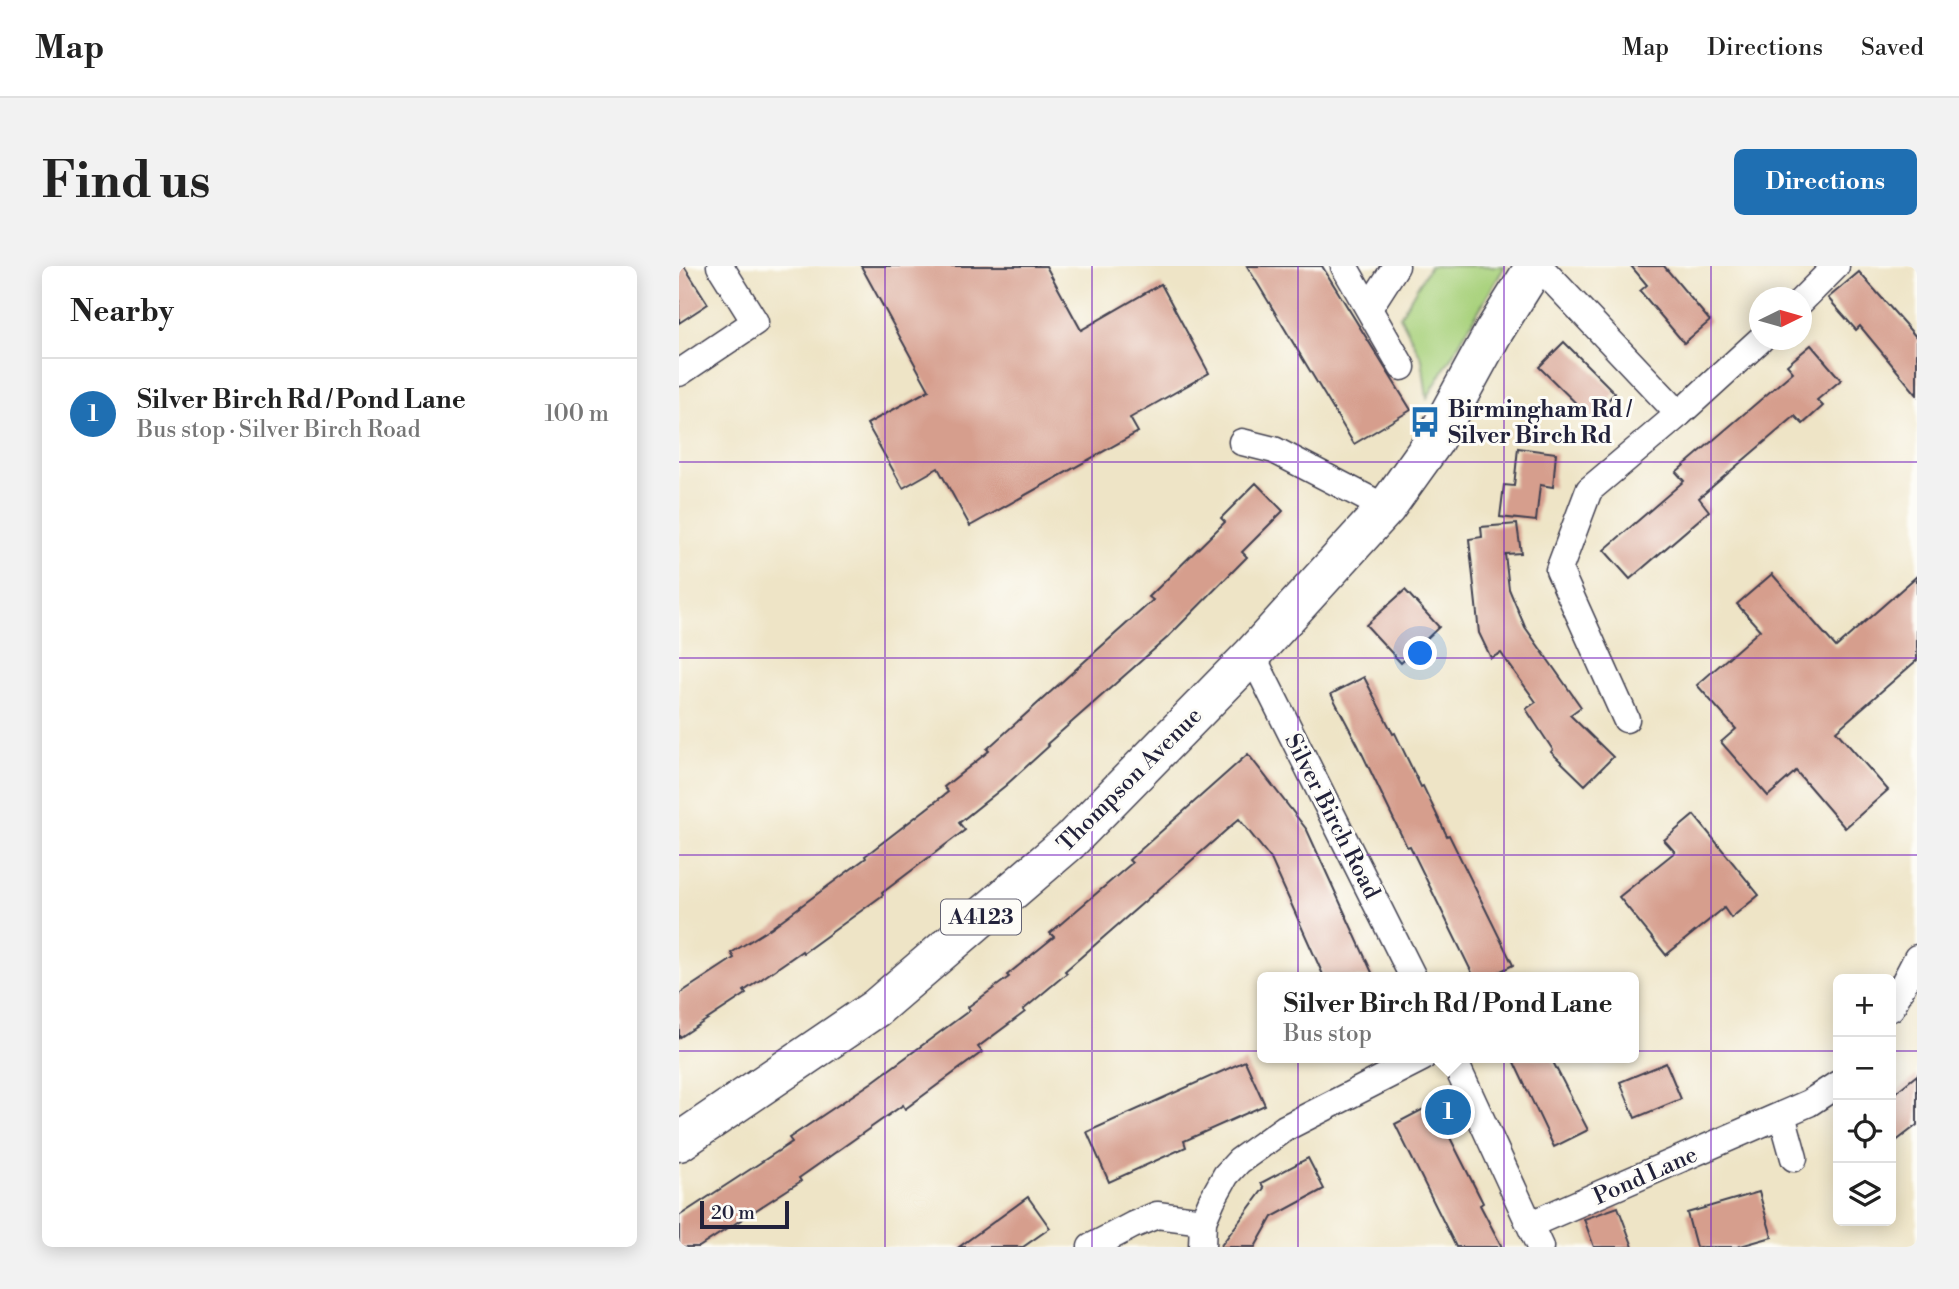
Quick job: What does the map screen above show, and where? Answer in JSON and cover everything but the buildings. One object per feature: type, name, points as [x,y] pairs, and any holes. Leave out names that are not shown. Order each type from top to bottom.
[{"type":"highway","name":"Thompson Avenue","points":[[679,1142],[876,1008],[1069,842],[1252,655],[1386,509],[1434,441],[1493,333],[1537,266]]},
{"type":"street","points":[[679,373],[755,322],[720,266]]},
{"type":"street","points":[[1344,266],[1402,367]]},
{"type":"street","points":[[1369,308],[1396,266]]},
{"type":"street","points":[[1537,266],[1679,414]]},
{"type":"street","points":[[1812,290],[1836,266]]},
{"type":"street","points":[[1626,719],[1559,570],[1589,491],[1749,350]]},
{"type":"street","points":[[1242,442],[1274,450],[1386,509]]},
{"type":"street","name":"Silver Birch Road","points":[[1252,655],[1410,972]]},
{"type":"street","points":[[1896,998],[1917,958]]},
{"type":"street","points":[[1202,1247],[1203,1221],[1212,1200],[1226,1175],[1239,1161],[1285,1128],[1412,1063]]},
{"type":"street","points":[[1455,1063],[1535,1236]]},
{"type":"street","name":"Pond Lane","points":[[1535,1236],[1809,1104],[1833,1087]]},
{"type":"street","points":[[1782,1115],[1794,1158]]},
{"type":"street","points":[[1091,1247],[1157,1215],[1203,1221]]},
{"type":"green space","points":[[1430,266],[1505,266],[1427,398],[1422,359],[1400,316]]},
{"type":"place","name":"Birmingham Rd / Silver Birch Rd","points":[[1425,422]]},
{"type":"place","name":"Silver Birch Rd / Pond Lane","points":[[1448,1112]]}]
